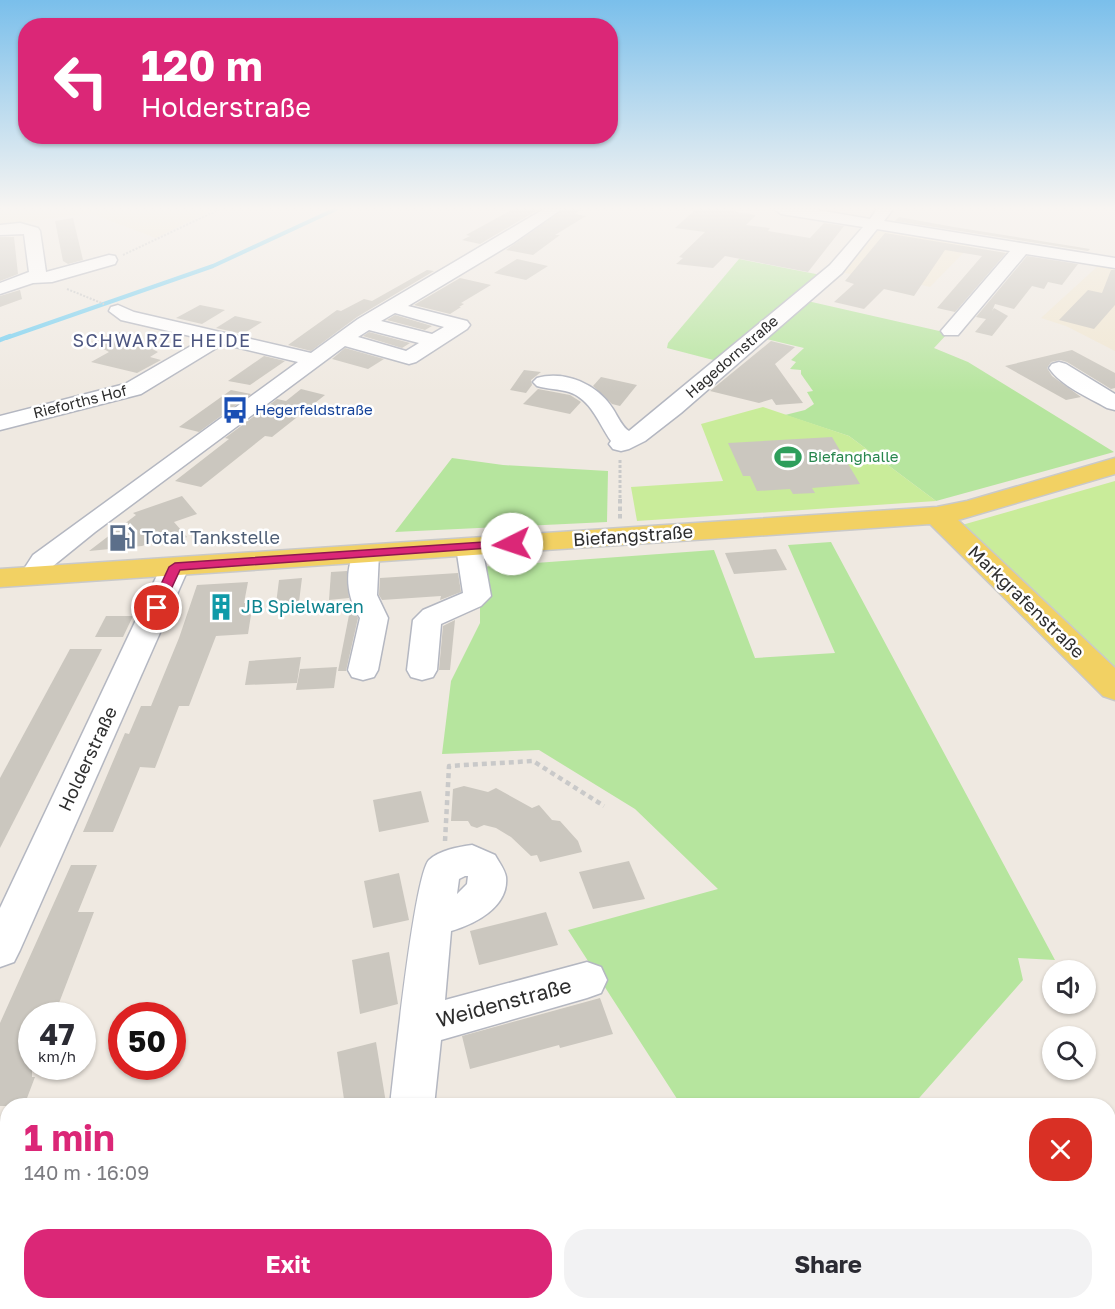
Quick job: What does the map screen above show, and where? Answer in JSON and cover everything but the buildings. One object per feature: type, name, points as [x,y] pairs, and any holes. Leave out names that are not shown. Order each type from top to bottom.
[{"type":"main road","name":"Biefangstraße","points":[[0,578],[937,516],[971,509],[1115,466]]},
{"type":"main road","name":"Markgrafenstraße","points":[[937,516],[1115,688]]},
{"type":"street","points":[[0,289],[38,275],[37,270]]},
{"type":"street","points":[[28,280],[52,277],[75,270]]},
{"type":"street","points":[[34,576],[43,561],[86,527],[312,359],[365,323],[453,270]]},
{"type":"street","name":"Hagedornstraße","points":[[622,443],[637,436],[673,408],[835,270]]},
{"type":"street","points":[[951,331],[1003,270]]},
{"type":"street","points":[[342,339],[409,358],[460,325],[392,307]]},
{"type":"street","points":[[118,311],[128,316],[312,359]]},
{"type":"street","points":[[365,323],[436,341]]},
{"type":"street","name":"Rieforths Hof","points":[[0,423],[133,389],[219,338]]},
{"type":"street","points":[[1059,368],[1072,379],[1115,403]]},
{"type":"street","points":[[544,382],[576,387],[594,397],[622,443]]},
{"type":"street","points":[[422,670],[427,620],[440,611],[467,604],[477,596],[469,547]]},
{"type":"street","points":[[363,669],[374,618],[363,604],[362,585],[366,554]]},
{"type":"street","name":"Holderstraße","points":[[0,950],[175,567]]},
{"type":"street","name":"Weidenstraße","points":[[413,1098],[433,920],[442,871]]},
{"type":"street","name":"Weidenstraße","points":[[421,1026],[587,980]]},
{"type":"path","points":[[619,537],[622,443]]},
{"type":"path","points":[[442,871],[449,766],[533,761],[604,806]]},
{"type":"shaded area","points":[[842,270],[947,270],[930,287],[918,284],[915,287],[840,272]]},
{"type":"shaded area","points":[[1093,270],[1115,270],[1115,351],[1066,326],[1041,318]]},
{"type":"green space","points":[[730,270],[796,270],[821,275],[721,362],[667,348],[668,343]]},
{"type":"green space","points":[[803,300],[948,333],[934,348],[968,362],[1114,452],[936,501],[849,436],[785,415],[805,410],[814,404],[807,392],[813,391],[801,374],[801,370],[790,369],[796,362],[791,360],[804,348],[762,338]]},
{"type":"green space","points":[[763,407],[849,436],[936,501],[637,521],[631,487],[723,481],[701,424]]},
{"type":"green space","points":[[452,458],[503,465],[608,471],[607,522],[395,532]]},
{"type":"green space","points":[[1115,481],[1115,667],[962,525]]},
{"type":"green space","points":[[831,542],[1055,960],[1018,958],[1023,980],[919,1098],[676,1098],[568,930],[718,889],[635,809],[539,750],[442,754],[451,681],[480,623],[480,567],[714,550],[755,658],[835,653],[788,545]]},
{"type":"waterway","points":[[6,338],[201,270]]},
{"type":"waterway","points":[[0,340],[10,336]]},
{"type":"place","name":"Hegerfeldstraße","points":[[235,410]]},
{"type":"place","name":"Biefanghalle","points":[[788,457]]},
{"type":"place","name":"Total Tankstelle","points":[[122,538]]},
{"type":"place","name":"JB Spielwaren","points":[[221,607]]},
{"type":"district","name":"SCHWARZE HEIDE","points":[[162,341]]},
{"type":"route","points":[[157,608],[175,567],[512,544]]}]
